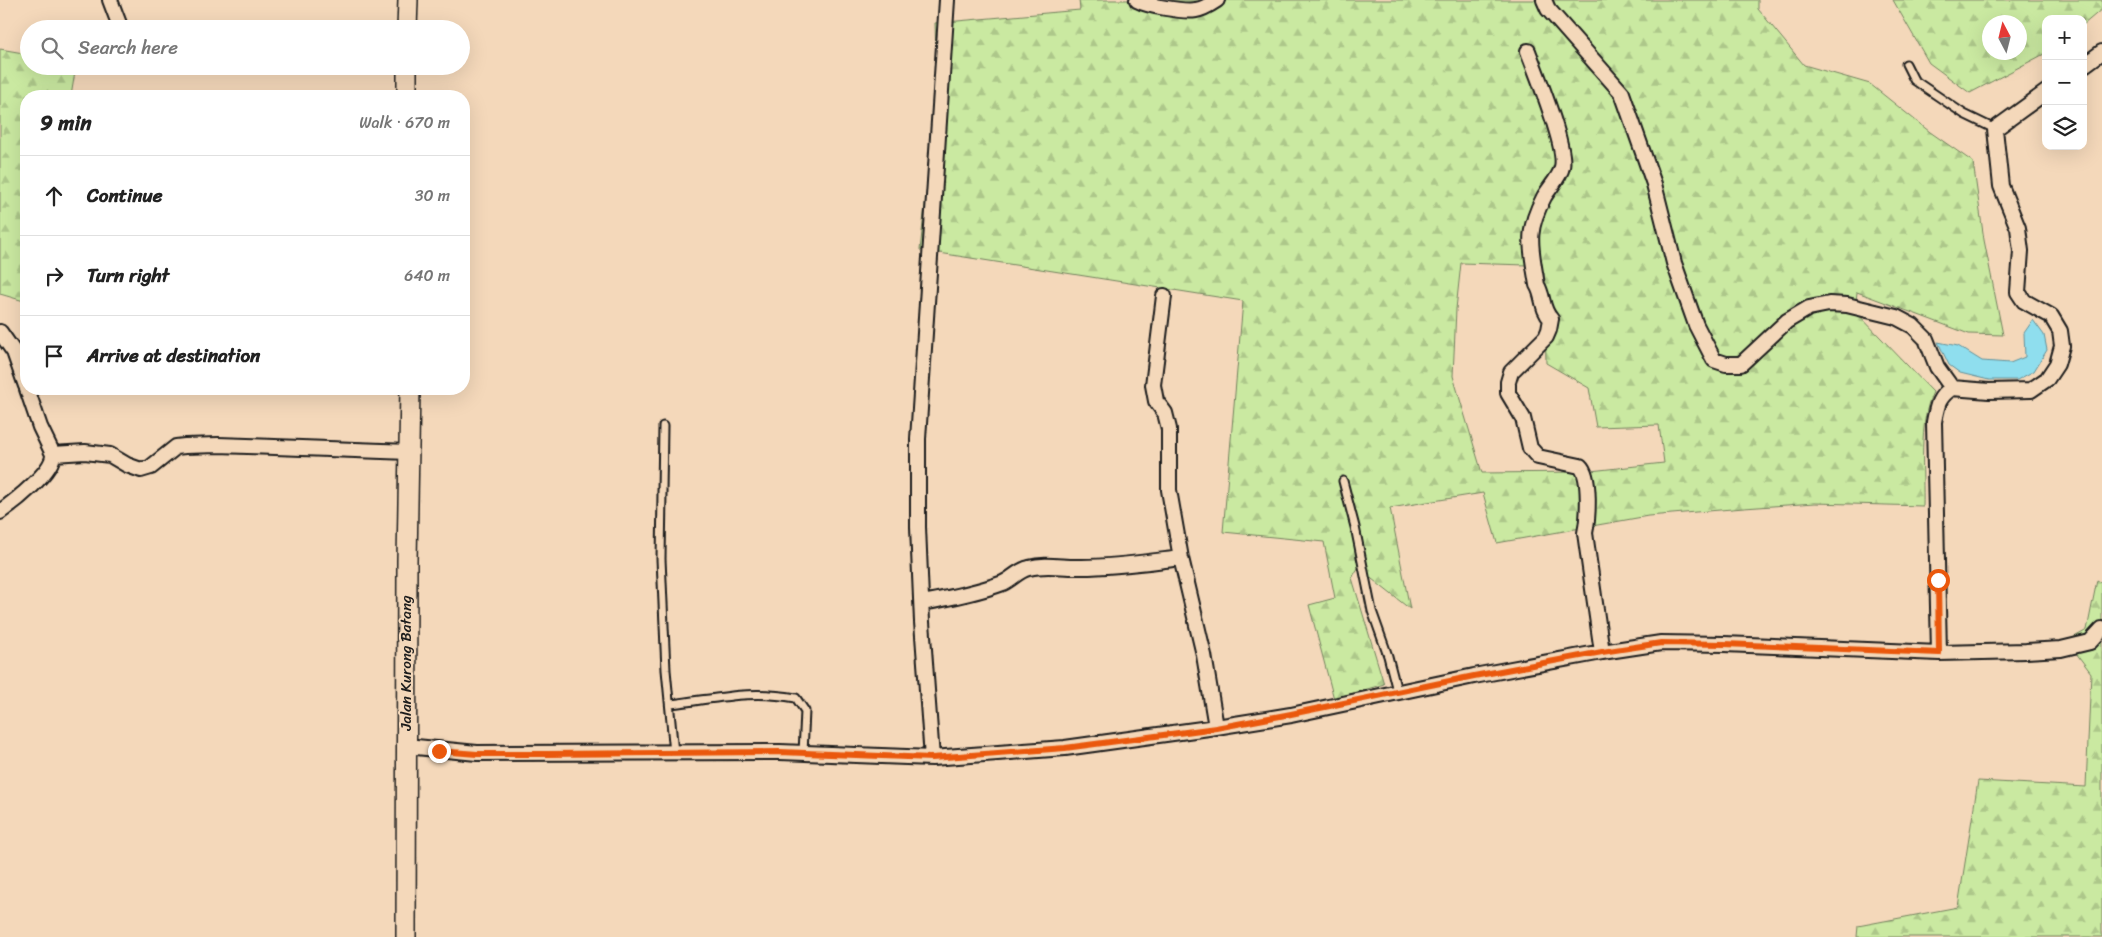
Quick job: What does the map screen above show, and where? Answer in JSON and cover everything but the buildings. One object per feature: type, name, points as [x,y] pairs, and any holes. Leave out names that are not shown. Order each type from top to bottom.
[{"type":"street","points":[[110,0],[117,20]]},
{"type":"street","points":[[407,20],[408,0]]},
{"type":"street","points":[[932,758],[918,527],[918,439],[947,0]]},
{"type":"street","points":[[1137,0],[1156,6],[1195,10],[1208,6],[1217,0]]},
{"type":"street","points":[[1544,0],[1548,9],[1622,92],[1654,184],[1674,263],[1696,325],[1714,360],[1726,364],[1741,364],[1787,321],[1809,308],[1829,304],[1847,305],[1896,317],[1914,326],[1926,339],[1937,367],[1952,388]]},
{"type":"street","points":[[1528,51],[1549,106],[1561,151],[1562,167],[1545,196],[1530,234],[1537,285],[1541,292],[1543,309],[1551,319],[1550,326],[1546,337],[1511,372],[1508,388],[1510,398],[1523,418],[1530,448],[1538,456],[1580,466],[1585,474],[1588,521],[1585,533],[1602,652]]},
{"type":"street","points":[[2087,63],[2102,52]]},
{"type":"street","points":[[407,75],[407,90]]},
{"type":"street","points":[[1939,653],[1934,422],[1937,403],[1942,394],[1952,388],[1989,391],[2031,390],[2047,379],[2057,364],[2062,346],[2060,331],[2051,316],[2024,302],[2018,292],[2021,251],[2018,228],[2002,186],[1996,129],[2042,95]]},
{"type":"street","points":[[1164,296],[1153,385],[1156,401],[1165,413],[1169,429],[1169,490],[1181,558],[1204,655],[1216,728]]},
{"type":"street","points":[[0,332],[14,352],[20,368]]},
{"type":"street","points":[[0,512],[30,487],[53,460],[53,454],[40,427],[30,395]]},
{"type":"street","name":"Jalan Kurong Batang","points":[[406,937],[410,395]]},
{"type":"street","points":[[53,454],[85,452],[110,455],[141,470],[151,466],[176,447],[185,446],[218,445],[409,452]]},
{"type":"street","points":[[922,603],[975,593],[1006,582],[1026,568],[1047,564],[1079,567],[1181,558]]},
{"type":"street","points":[[406,746],[477,754],[803,753],[932,758],[1065,748],[1216,728],[1602,652],[1670,643],[1939,653],[2061,649],[2090,642],[2102,629]]},
{"type":"lane","points":[[1906,64],[1914,80],[1964,114],[1996,129]]},
{"type":"lane","points":[[663,426],[661,559],[666,670],[671,704],[674,753]]},
{"type":"lane","points":[[1343,481],[1355,527],[1372,611],[1398,691]]},
{"type":"lane","points":[[671,704],[726,695],[756,693],[796,698],[805,711],[803,753]]},
{"type":"green space","points":[[1079,0],[1758,0],[1758,9],[1804,65],[1870,84],[1930,132],[1973,162],[1984,240],[2003,335],[1969,334],[1857,292],[1855,311],[1933,392],[1925,418],[1923,506],[1815,503],[1648,516],[1497,543],[1483,493],[1390,508],[1410,609],[1358,568],[1352,578],[1384,684],[1334,699],[1309,605],[1335,598],[1324,542],[1223,532],[1243,301],[920,250],[937,95],[935,23],[1080,10]],"holes":[[[1461,263],[1527,265],[1544,272],[1546,363],[1589,388],[1596,427],[1659,425],[1664,463],[1581,472],[1482,473],[1453,376],[1456,309]]]},
{"type":"green space","points":[[1893,0],[2102,0],[2102,9],[2087,22],[2087,15],[2042,15],[2042,55],[1970,93],[1929,63]]},
{"type":"green space","points":[[0,49],[20,52],[20,75],[74,75],[72,90],[20,90],[20,300],[0,294]]},
{"type":"green space","points":[[2097,580],[2102,583],[2102,937],[1857,937],[1858,926],[1958,907],[1978,781],[2086,787],[2091,673],[2067,641],[2087,630]]},
{"type":"water","points":[[2033,320],[2044,335],[2047,350],[2034,371],[2017,380],[1989,380],[1960,373],[1949,365],[1938,342],[1958,346],[1982,361],[2010,363],[2025,357],[2024,333]]},
{"type":"route","points":[[439,751],[477,754],[780,752],[932,758],[1065,748],[1216,728],[1474,676],[1661,643],[1939,653],[1938,580]]}]
